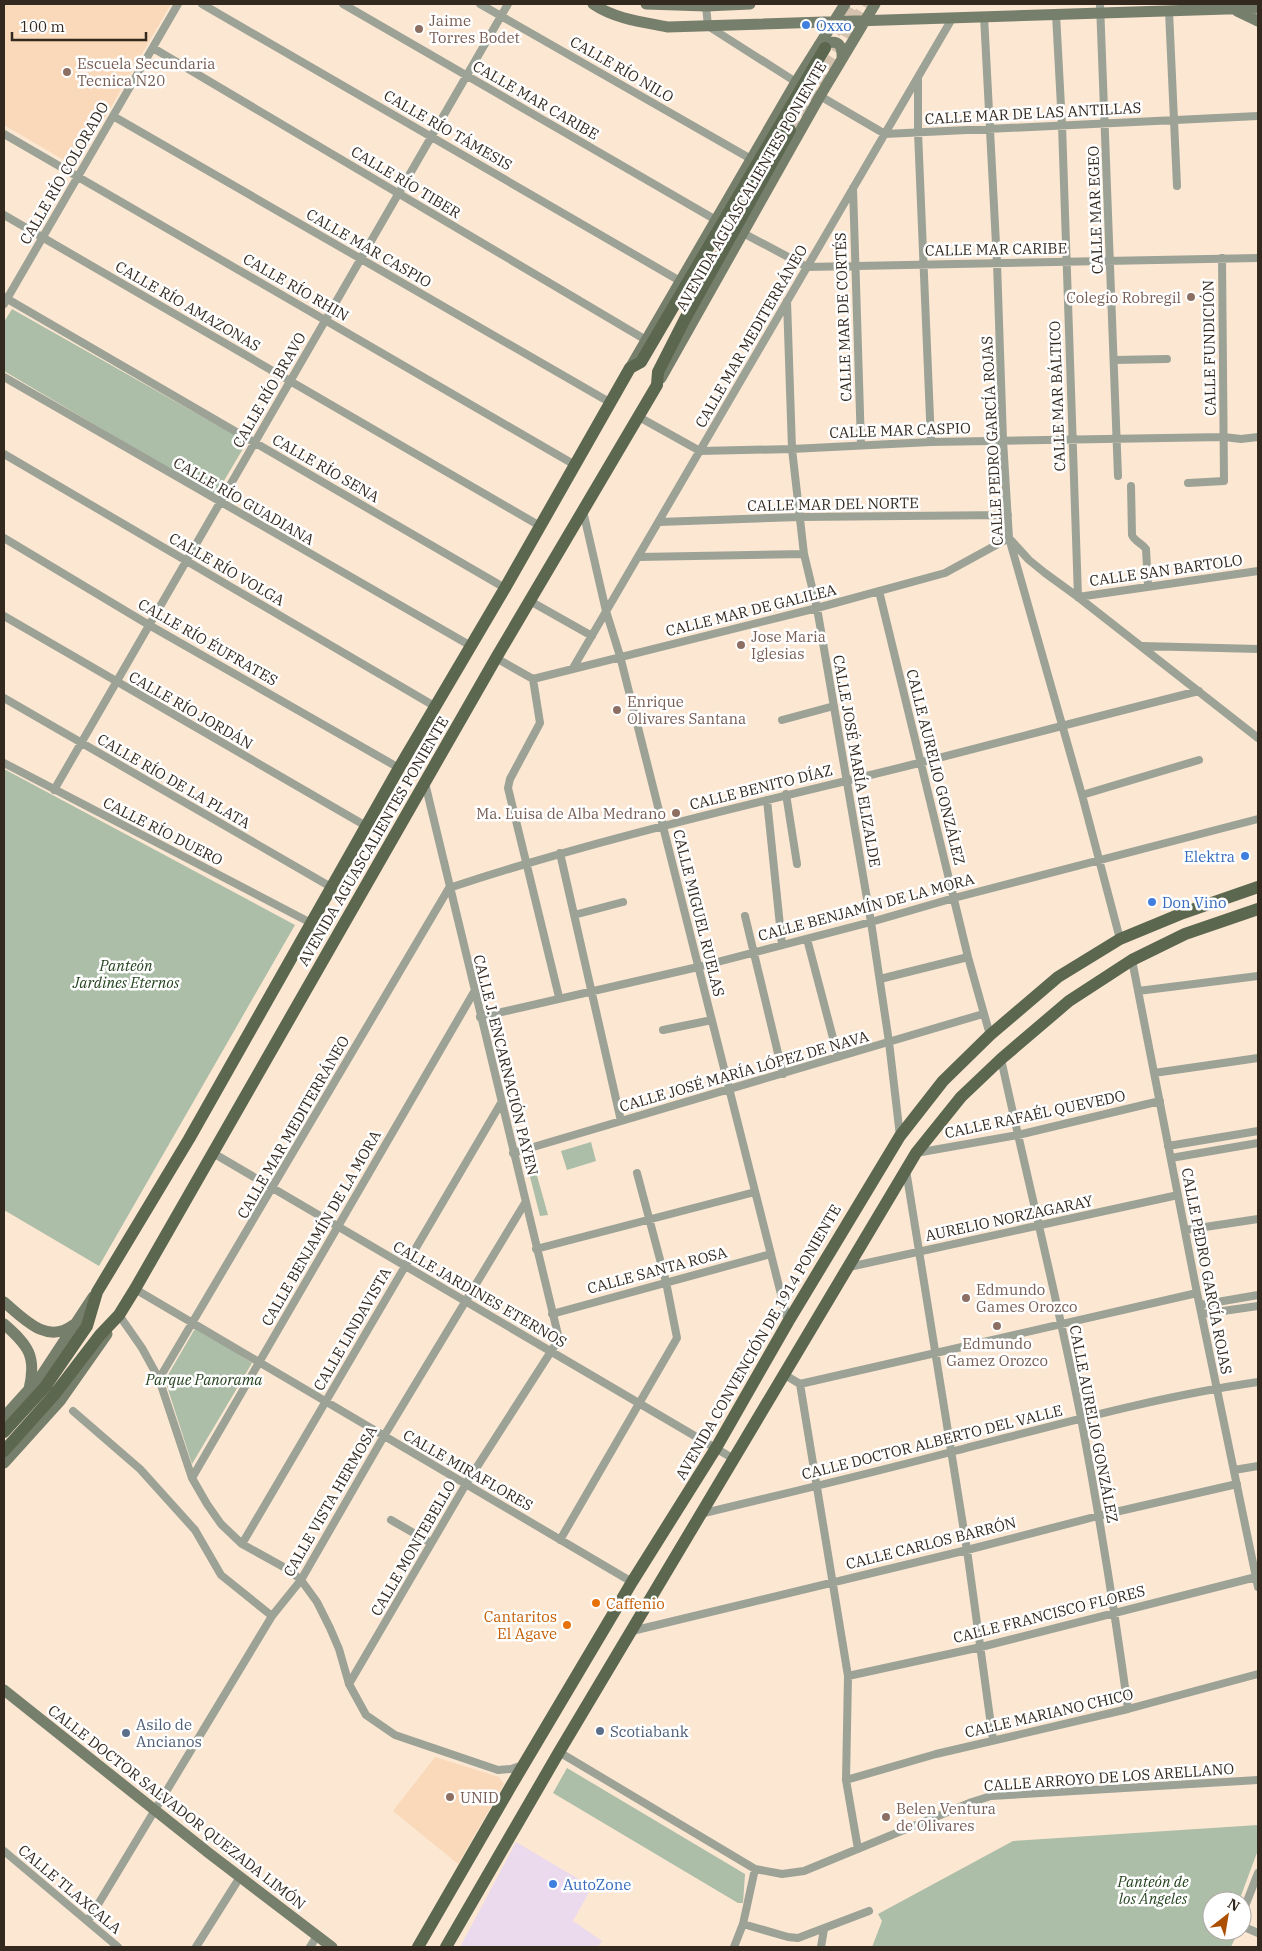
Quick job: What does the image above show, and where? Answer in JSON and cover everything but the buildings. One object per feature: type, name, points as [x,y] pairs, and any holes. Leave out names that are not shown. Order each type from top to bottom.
[{"type":"main road","name":"AVENIDA AGUASCALIENTES PONIENTE","points":[[4,1432],[45,1387],[76,1345],[87,1326],[97,1292],[183,1148],[330,887],[505,588],[630,368],[641,362],[822,47]]},
{"type":"main road","name":"AVENIDA AGUASCALIENTES PONIENTE","points":[[4,1451],[54,1395],[100,1334],[119,1315],[496,658],[658,384],[658,372],[686,317],[790,130]]},
{"type":"main road","name":"AVENIDA CONVENCIÓN DE 1914 PONIENTE","points":[[418,1947],[523,1765],[632,1582],[716,1448],[788,1322],[900,1136],[943,1081],[990,1035],[1058,977],[1120,940],[1183,913],[1258,887]]},
{"type":"main road","points":[[446,1947],[700,1514],[785,1375],[916,1153],[961,1097],[1001,1059],[1069,1001],[1132,960],[1185,934],[1258,910]]},
{"type":"street","name":"CALLE RÍO COLORADO","points":[[5,300],[178,4]]},
{"type":"street","name":"CALLE RÍO TÁMESIS","points":[[202,4],[680,281]]},
{"type":"street","name":"CALLE MAR CARIBE","points":[[343,4],[716,220]]},
{"type":"street","name":"CALLE RÍO NILO","points":[[480,4],[751,159]]},
{"type":"street","name":"CALLE RÍO BRAVO","points":[[54,790],[508,4]]},
{"type":"street","points":[[593,4],[620,17],[668,27],[1056,14],[1100,8],[1169,10],[1258,8]]},
{"type":"street","points":[[646,4],[706,6],[750,4]]},
{"type":"street","name":"AVENIDA AGUASCALIENTES PONIENTE","points":[[630,368],[796,82],[822,47],[845,4]]},
{"type":"street","name":"AVENIDA AGUASCALIENTES PONIENTE","points":[[658,384],[874,4]]},
{"type":"street","points":[[706,6],[708,26]]},
{"type":"street","name":"CALLE MAR EGEO","points":[[1100,8],[1106,123],[1118,476]]},
{"type":"street","points":[[1230,9],[1247,14],[1258,21]]},
{"type":"street","points":[[1169,10],[1177,186]]},
{"type":"street","name":"CALLE MAR BÁLTICO","points":[[1056,14],[1062,125],[1078,597]]},
{"type":"street","name":"CALLE PEDRO GARCÍA ROJAS","points":[[984,16],[998,263],[1003,440],[1009,538],[1082,795],[1120,940]]},
{"type":"street","name":"CALLE MAR MEDITERRÁNEO","points":[[573,668],[953,17]]},
{"type":"street","points":[[708,26],[796,82]]},
{"type":"street","points":[[822,47],[832,41],[838,43],[843,51],[842,58]]},
{"type":"street","name":"CALLE RÍO TIBER","points":[[153,48],[646,340]]},
{"type":"street","points":[[918,78],[918,132],[931,442]]},
{"type":"street","points":[[820,96],[885,134]]},
{"type":"street","name":"CALLE MAR CASPIO","points":[[113,116],[611,403]]},
{"type":"street","name":"CALLE MAR DE LAS ANTILLAS","points":[[885,134],[1258,116]]},
{"type":"street","name":"CALLE RÍO RHIN","points":[[4,134],[575,464]]},
{"type":"street","name":"CALLE MAR DE CORTÉS","points":[[853,188],[861,445]]},
{"type":"street","name":"CALLE RÍO AMAZONAS","points":[[4,215],[540,526]]},
{"type":"street","points":[[743,234],[807,268]]},
{"type":"street","name":"CALLE FUNDICIÓN","points":[[1188,483],[1224,481],[1228,437],[1222,258]]},
{"type":"street","name":"CALLE MAR CARIBE","points":[[807,268],[1258,258]]},
{"type":"street","name":"CALLE RÍO SENA","points":[[5,300],[505,588]]},
{"type":"street","name":"CALLE JOSÉ MARÍA ELIZALDE","points":[[787,301],[792,449],[804,554],[817,608],[871,922],[889,1042],[900,1136]]},
{"type":"street","points":[[1114,360],[1166,359]]},
{"type":"street","name":"CALLE RÍO GUADIANA","points":[[4,377],[471,646]]},
{"type":"street","name":"CALLE MAR CASPIO","points":[[638,417],[700,451],[1003,440],[1228,437],[1242,439],[1254,437]]},
{"type":"street","name":"CALLE RÍO VOLGA","points":[[4,454],[436,707]]},
{"type":"street","points":[[1131,486],[1132,535],[1146,549],[1148,586]]},
{"type":"street","name":"CALLE MIGUEL RUELAS","points":[[583,511],[606,611],[620,656],[788,1322]]},
{"type":"street","name":"CALLE MAR DEL NORTE","points":[[658,522],[800,517],[1008,515]]},
{"type":"street","name":"CALLE RÍO ÉUFRATES","points":[[4,538],[149,625],[399,768]]},
{"type":"street","points":[[1009,538],[1029,560],[1258,738]]},
{"type":"street","name":"CALLE MAR DE GALILEA","points":[[534,679],[817,608],[945,573],[1009,538]]},
{"type":"street","points":[[638,557],[804,554]]},
{"type":"street","name":"CALLE SAN BARTOLO","points":[[1078,597],[1258,571]]},
{"type":"street","name":"CALLE AURELIO GONZÁLEZ","points":[[879,591],[968,957],[990,1035]]},
{"type":"street","points":[[530,601],[592,636]]},
{"type":"street","name":"CALLE RÍO JORDÁN","points":[[4,616],[116,683],[366,826]]},
{"type":"street","points":[[1142,646],[1258,649]]},
{"type":"street","points":[[496,658],[534,679],[540,723],[510,779],[508,788],[559,997]]},
{"type":"street","name":"CALLE BENITO DÍAZ","points":[[449,888],[560,853],[662,826],[1199,691]]},
{"type":"street","name":"CALLE RÍO DE LA PLATA","points":[[4,698],[330,887]]},
{"type":"street","points":[[782,720],[834,706]]},
{"type":"street","points":[[1082,795],[1199,760]]},
{"type":"street","name":"CALLE RÍO DUERO","points":[[4,763],[311,923]]},
{"type":"street","name":"CALLE J. ENCARNACIÓN PAYEN","points":[[425,783],[559,1339],[551,1351]]},
{"type":"street","points":[[786,794],[797,864]]},
{"type":"street","points":[[767,800],[782,945]]},
{"type":"street","name":"CALLE BENJAMÍN DE LA MORA","points":[[480,1017],[807,939],[954,898],[1258,819]]},
{"type":"street","points":[[560,853],[621,1122]]},
{"type":"street","name":"CALLE MAR MEDITERRÁNEO","points":[[160,1379],[449,888]]},
{"type":"street","points":[[574,915],[623,902]]},
{"type":"street","points":[[746,916],[783,1074]]},
{"type":"street","points":[[807,939],[838,1057]]},
{"type":"street","points":[[880,979],[968,957]]},
{"type":"street","name":"CALLE PEDRO GARCÍA ROJAS","points":[[1132,960],[1216,1388],[1237,1484],[1254,1548],[1258,1587]]},
{"type":"street","points":[[1138,991],[1258,976]]},
{"type":"street","name":"CALLE BENJAMÍN DE LA MORA","points":[[192,1478],[474,992]]},
{"type":"street","name":"CALLE JOSÉ MARÍA LÓPEZ DE NAVA","points":[[513,1154],[983,1014]]},
{"type":"street","points":[[663,1030],[712,1020]]},
{"type":"street","points":[[1154,1073],[1258,1058]]},
{"type":"street","name":"CALLE AURELIO GONZÁLEZ","points":[[1001,1059],[1081,1418],[1115,1612],[1128,1709]]},
{"type":"street","name":"CALLE RAFAÉL QUEVEDO","points":[[916,1153],[1018,1135],[1160,1101]]},
{"type":"street","name":"CALLE LINDAVISTA","points":[[242,1544],[501,1103]]},
{"type":"street","points":[[1168,1146],[1258,1131]]},
{"type":"street","points":[[1171,1158],[1258,1144]]},
{"type":"street","name":"CALLE JARDINES ETERNOS","points":[[213,1153],[734,1459]]},
{"type":"street","points":[[906,1168],[967,1550],[993,1740]]},
{"type":"street","points":[[560,1540],[677,1338],[666,1282],[637,1173]]},
{"type":"street","points":[[536,1249],[755,1192]]},
{"type":"street","name":"AURELIO NORZAGARAY","points":[[847,1267],[1178,1195]]},
{"type":"street","name":"CALLE VISTA HERMOSA","points":[[88,1921],[272,1616],[302,1580],[384,1436],[525,1203]]},
{"type":"street","points":[[1185,1230],[1258,1219]]},
{"type":"street","name":"CALLE SANTA ROSA","points":[[552,1314],[771,1254]]},
{"type":"street","name":"CALLE MIRAFLORES","points":[[134,1289],[632,1582]]},
{"type":"street","name":"AVENIDA AGUASCALIENTES PONIENTE","points":[[4,1418],[56,1355],[97,1292]]},
{"type":"street","points":[[785,1375],[800,1384],[1197,1293]]},
{"type":"street","points":[[1200,1305],[1258,1295]]},
{"type":"street","points":[[4,1302],[34,1326],[48,1332],[64,1332],[76,1322]]},
{"type":"street","points":[[1202,1314],[1258,1306]]},
{"type":"street","points":[[119,1315],[142,1348],[160,1379],[192,1478],[206,1504],[221,1524],[242,1544],[289,1570],[302,1580],[317,1602],[330,1628],[339,1649],[349,1684],[366,1715],[395,1735],[498,1770],[511,1769],[523,1765]]},
{"type":"street","name":"AVENIDA AGUASCALIENTES PONIENTE","points":[[4,1463],[60,1401],[86,1366],[119,1315]]},
{"type":"street","points":[[4,1324],[22,1342],[30,1355],[34,1371],[29,1390]]},
{"type":"street","name":"CALLE MONTEBELLO","points":[[349,1684],[466,1484],[551,1351]]},
{"type":"street","name":"CALLE DOCTOR ALBERTO DEL VALLE","points":[[700,1514],[817,1487],[1081,1418],[1216,1388],[1258,1382]]},
{"type":"street","points":[[800,1384],[848,1676],[846,1780],[858,1849]]},
{"type":"street","points":[[72,1411],[140,1469],[195,1530],[221,1574],[272,1616]]},
{"type":"street","points":[[1234,1470],[1258,1466]]},
{"type":"street","name":"CALLE CARLOS BARRÓN","points":[[632,1631],[832,1581],[967,1550],[1098,1516],[1237,1484]]},
{"type":"street","points":[[391,1520],[432,1543]]},
{"type":"street","name":"CALLE FRANCISCO FLORES","points":[[848,1676],[981,1647],[1256,1577]]},
{"type":"street","name":"CALLE MARIANO CHICO","points":[[846,1780],[936,1754],[1128,1709],[1258,1674]]},
{"type":"street","name":"CALLE DOCTOR SALVADOR QUEZADA LIMÓN","points":[[4,1690],[154,1810],[332,1947]]},
{"type":"street","name":"CALLE ARROYO DE LOS ARELLANO","points":[[560,1752],[755,1869],[790,1874],[804,1871],[972,1802],[991,1796],[1258,1780]]},
{"type":"street","points":[[498,1770],[511,1786]]},
{"type":"street","name":"CALLE TLAXCALA","points":[[4,1851],[118,1947]]},
{"type":"street","points":[[734,1947],[742,1924],[755,1869]]},
{"type":"street","points":[[1251,1891],[1258,1873]]},
{"type":"street","points":[[196,1947],[240,1877]]},
{"type":"street","points":[[742,1924],[788,1938],[798,1938],[869,1911]]},
{"type":"street","points":[[821,1947],[824,1929]]},
{"type":"street","points":[[310,1947],[317,1936]]},
{"type":"shaded area","name":"Escuela Secundaria Tecnica N20","points":[[4,4],[171,4],[76,167],[4,125]]},
{"type":"shaded area","name":"UNID","points":[[435,1757],[499,1777],[504,1784],[458,1864],[393,1811]]},
{"type":"shaded area","points":[[516,1842],[592,1887],[573,1921],[602,1941],[598,1947],[460,1947]]},
{"type":"green space","points":[[12,309],[247,442],[215,496],[4,371],[4,322]]},
{"type":"green space","name":"Panteón Jardines Eternos","points":[[4,769],[295,925],[99,1266],[4,1210]]},
{"type":"green space","points":[[591,1142],[596,1161],[567,1170],[561,1151]]},
{"type":"green space","points":[[536,1172],[548,1215],[540,1216],[529,1173]]},
{"type":"green space","name":"Parque Panorama","points":[[196,1327],[252,1363],[192,1464],[165,1380]]},
{"type":"green space","points":[[567,1768],[745,1874],[743,1903],[738,1903],[553,1793]]},
{"type":"green space","name":"Panteón de los Ángeles","points":[[1258,1825],[1258,1850],[1243,1891],[1202,1891],[1202,1941],[1234,1941],[1231,1947],[872,1947],[882,1921],[878,1914],[1013,1841]]},
{"type":"tunnel","points":[[825,48],[853,4]]},
{"type":"tunnel","points":[[790,130],[866,4]]},
{"type":"place","name":"Oxxo","points":[[806,25]]},
{"type":"place","name":"Jaime Torres Bodet","points":[[419,29]]},
{"type":"place","name":"Escuela Secundaria Tecnica N20","points":[[67,72]]},
{"type":"place","name":"Colegio Robregil","points":[[1191,297]]},
{"type":"place","name":"Jose Maria Iglesias","points":[[741,645]]},
{"type":"place","name":"Enrique Olivares Santana","points":[[617,710]]},
{"type":"place","name":"Ma. Luisa de Alba Medrano","points":[[676,813]]},
{"type":"place","name":"Elektra","points":[[1245,856]]},
{"type":"place","name":"Don Vino","points":[[1152,902]]},
{"type":"place","name":"Edmundo Games Orozco","points":[[966,1298]]},
{"type":"place","name":"Edmundo Gamez Orozco","points":[[997,1326]]},
{"type":"place","name":"Caffenio","points":[[596,1603]]},
{"type":"place","name":"Cantaritos El Agave","points":[[567,1625]]},
{"type":"place","name":"Scotiabank","points":[[600,1731]]},
{"type":"place","name":"Asilo de Ancianos","points":[[126,1733]]},
{"type":"place","name":"UNID","points":[[450,1797]]},
{"type":"place","name":"Belen Ventura de Olivares","points":[[886,1817]]},
{"type":"place","name":"AutoZone","points":[[553,1884]]}]
